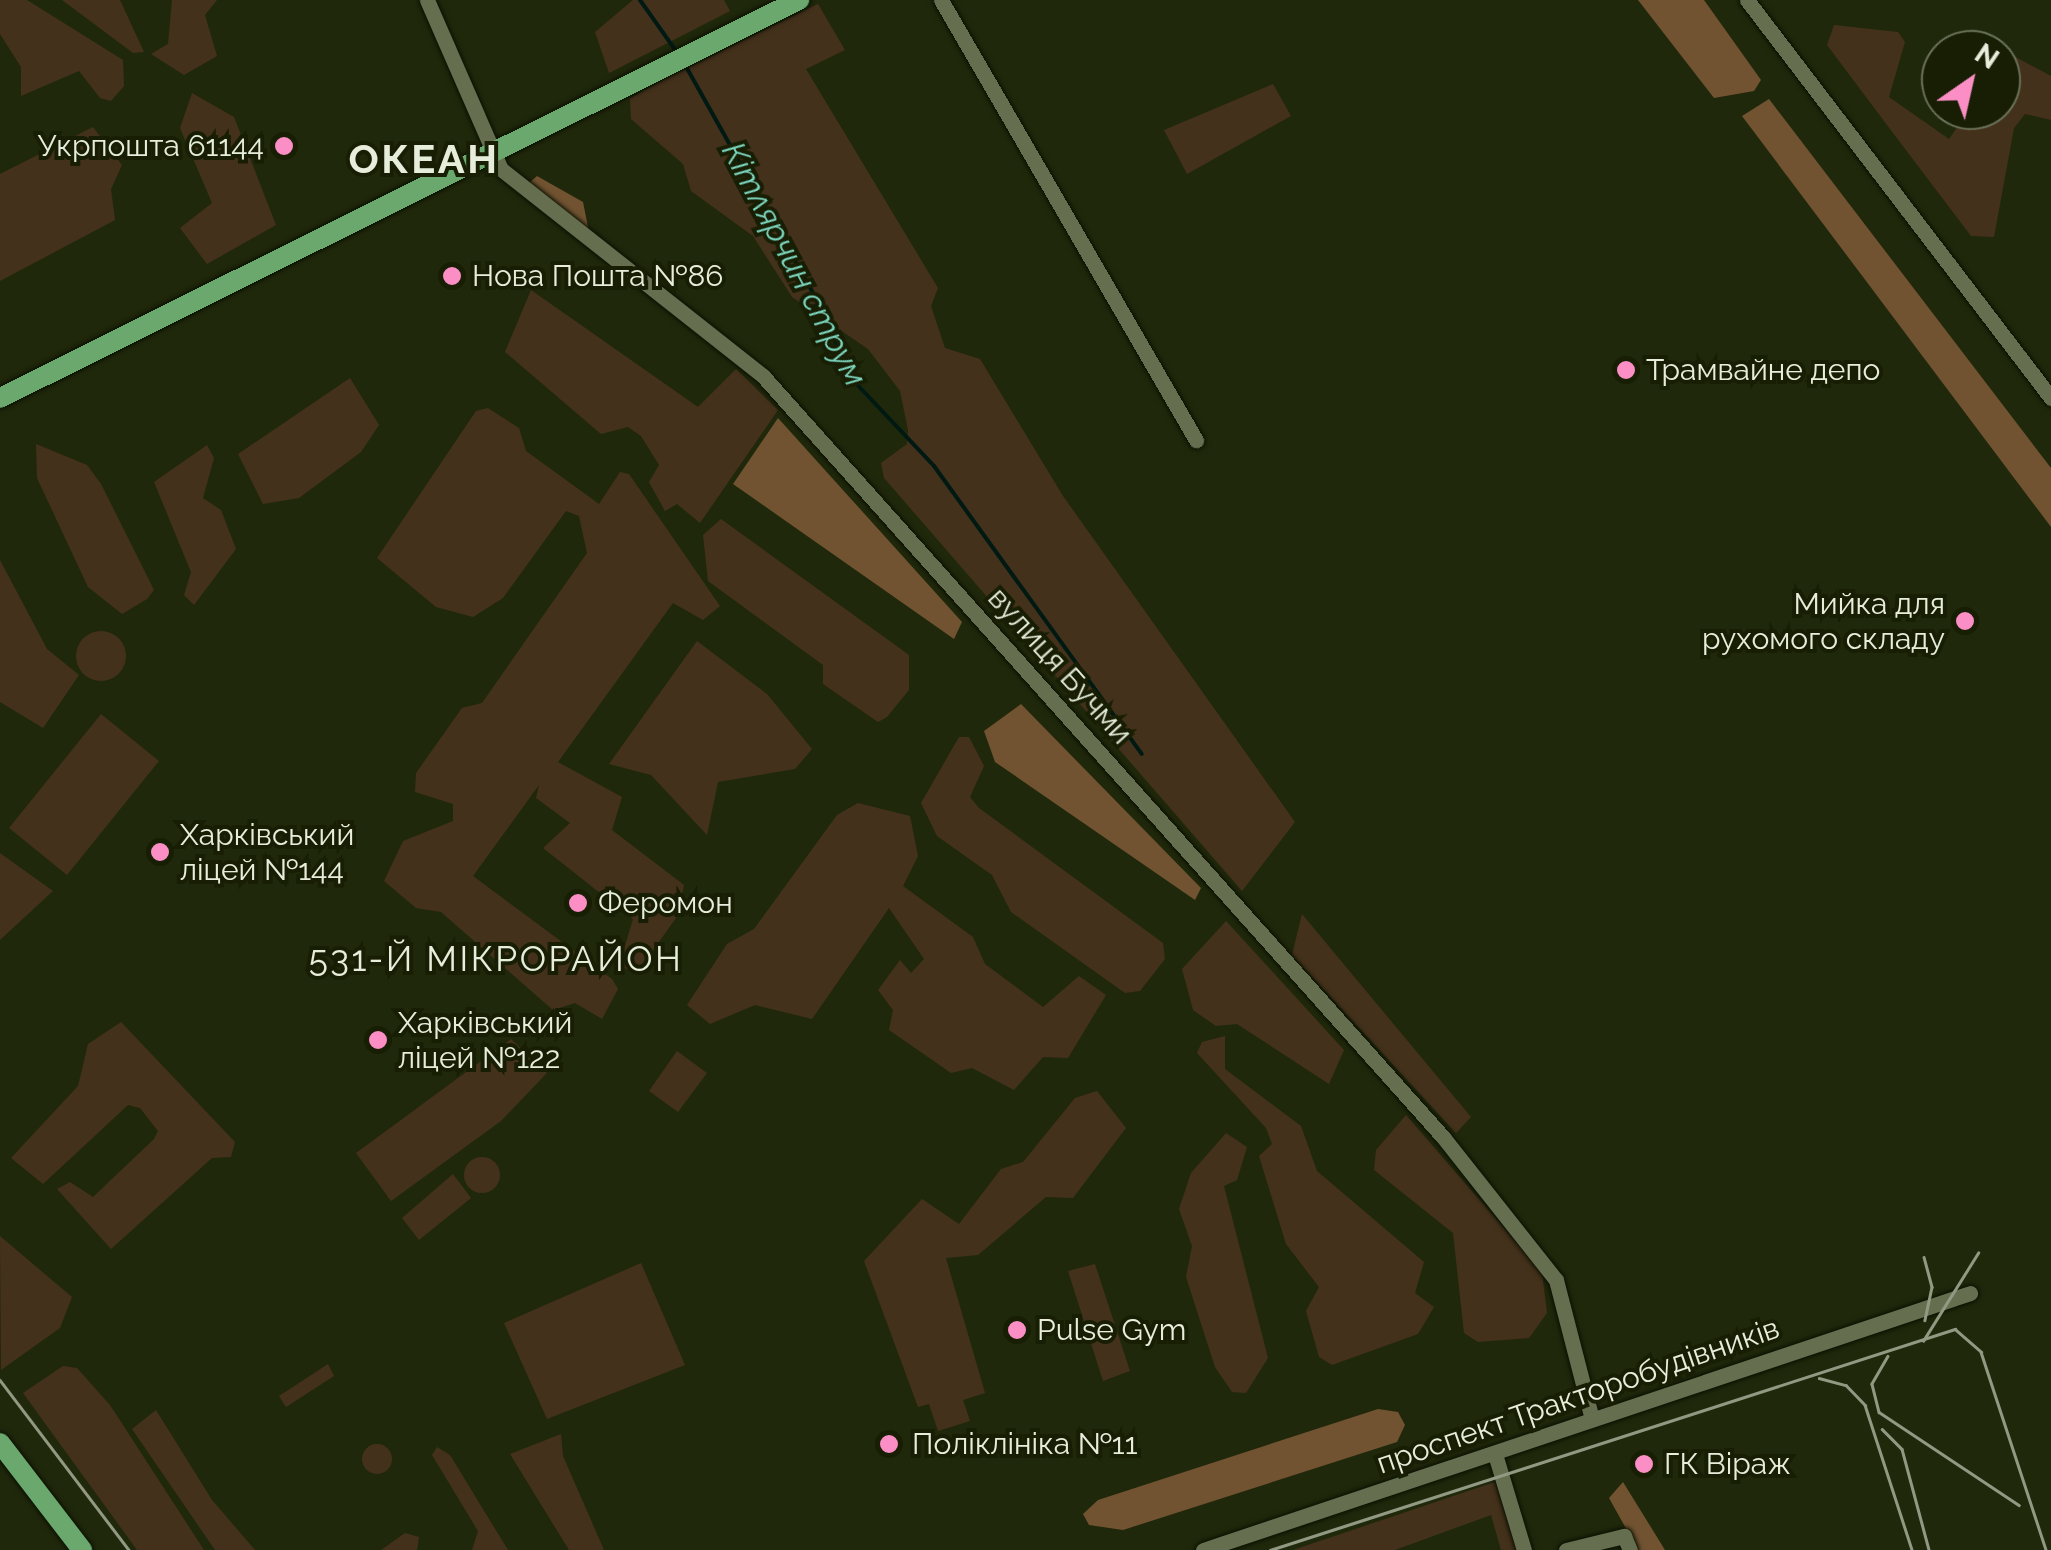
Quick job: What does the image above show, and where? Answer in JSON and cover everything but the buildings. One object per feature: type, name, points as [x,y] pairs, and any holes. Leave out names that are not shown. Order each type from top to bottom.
[{"type":"main road","points":[[0,398],[487,148],[799,0]]},
{"type":"main road","points":[[0,1443],[82,1550]]},
{"type":"street","name":"вулиця Бучми","points":[[427,0],[487,148],[528,194],[763,376],[1404,1093],[1556,1280],[1592,1420]]},
{"type":"street","points":[[941,0],[1196,440]]},
{"type":"street","points":[[1748,0],[2051,398]]},
{"type":"street","name":"проспект Тракторобудівників","points":[[1203,1550],[1970,1293]]},
{"type":"street","points":[[1495,1454],[1524,1550]]},
{"type":"street","points":[[1566,1550],[1624,1536],[1630,1550]]},
{"type":"shaded area","points":[[0,0],[27,0],[123,60],[124,86],[111,101],[100,98],[79,71],[21,96],[21,67],[0,34]]},
{"type":"shaded area","points":[[62,0],[120,0],[144,52],[133,53]]},
{"type":"shaded area","points":[[172,0],[217,0],[205,15],[217,56],[184,75],[151,54],[168,44]]},
{"type":"shaded area","points":[[633,0],[724,0],[730,11],[609,73],[595,32]]},
{"type":"shaded area","points":[[1638,0],[1704,0],[1761,80],[1754,91],[1714,98]]},
{"type":"shaded area","points":[[818,4],[845,50],[806,69],[938,288],[931,306],[945,348],[980,359],[1063,496],[1295,822],[1242,891],[884,478],[881,463],[907,444],[908,430],[900,391],[868,349],[792,297],[753,236],[691,191],[683,164],[631,119],[630,99],[613,108],[665,79]]},
{"type":"shaded area","points":[[1834,25],[1898,32],[1905,42],[1889,97],[1921,119],[1921,130],[1936,130],[1949,139],[1955,130],[2014,130],[1994,237],[1971,236],[1827,45]]},
{"type":"shaded area","points":[[2021,60],[2051,76],[2051,120],[2025,114],[2021,119]]},
{"type":"shaded area","points":[[1273,84],[1291,116],[1187,174],[1164,130]]},
{"type":"shaded area","points":[[192,93],[234,117],[276,225],[207,264],[180,228],[212,203],[180,128]]},
{"type":"shaded area","points":[[1769,99],[2051,468],[2051,527],[1742,116]]},
{"type":"shaded area","points":[[93,127],[122,165],[111,189],[115,220],[0,281],[0,174]]},
{"type":"shaded area","points":[[537,176],[583,202],[589,232],[528,184]]},
{"type":"shaded area","points":[[531,290],[698,407],[736,369],[778,410],[700,523],[677,504],[665,511],[649,482],[659,465],[641,436],[628,427],[601,434],[505,352]]},
{"type":"shaded area","points":[[350,378],[379,425],[361,452],[299,498],[263,504],[238,454]]},
{"type":"shaded area","points":[[488,408],[519,428],[526,451],[599,504],[620,472],[629,474],[720,606],[703,620],[673,603],[558,762],[622,797],[612,830],[684,885],[678,915],[637,973],[619,966],[633,919],[543,848],[570,823],[536,798],[539,785],[473,876],[612,979],[618,989],[602,1019],[575,1003],[553,1010],[441,912],[416,908],[384,881],[403,841],[453,821],[453,804],[415,792],[416,773],[462,708],[482,703],[587,553],[579,516],[566,511],[503,598],[473,617],[436,607],[377,558],[476,411]]},
{"type":"shaded area","points":[[778,418],[962,622],[954,639],[733,484]]},
{"type":"shaded area","points":[[36,444],[87,465],[101,484],[154,590],[147,599],[122,614],[88,587],[37,478]]},
{"type":"shaded area","points":[[207,445],[214,458],[203,498],[221,510],[236,549],[194,605],[184,595],[191,572],[154,482]]},
{"type":"shaded area","points":[[721,519],[909,655],[909,690],[887,717],[878,722],[823,684],[823,665],[708,581],[703,535]]},
{"type":"shaded area","points":[[0,560],[47,649],[79,675],[43,728],[0,702]]},
{"type":"shaded area","points":[[101,631],[119,638],[126,656],[119,674],[101,681],[83,674],[76,656],[83,638]]},
{"type":"shaded area","points":[[697,641],[767,694],[812,749],[795,769],[718,782],[707,835],[651,775],[609,764]]},
{"type":"shaded area","points":[[1021,704],[1201,888],[1195,900],[995,762],[984,731]]},
{"type":"shaded area","points":[[101,714],[159,761],[67,875],[9,828]]},
{"type":"shaded area","points":[[959,737],[969,737],[984,766],[970,797],[979,808],[1163,943],[1165,959],[1140,991],[1125,993],[1011,912],[992,875],[937,836],[921,803]]},
{"type":"shaded area","points":[[858,803],[910,816],[918,856],[903,886],[973,937],[985,964],[1043,1007],[1079,976],[1106,995],[1068,1058],[1043,1057],[1014,1090],[972,1068],[951,1073],[889,1030],[893,1010],[878,990],[900,960],[911,973],[924,959],[889,908],[812,1019],[755,1005],[710,1024],[687,1005],[727,944],[754,929],[837,815]]},
{"type":"shaded area","points":[[0,853],[53,891],[0,940]]},
{"type":"shaded area","points":[[1302,914],[1471,1117],[1456,1133],[1292,955]]},
{"type":"shaded area","points":[[1226,921],[1344,1050],[1329,1084],[1237,1024],[1216,1026],[1193,1010],[1182,969]]},
{"type":"shaded area","points":[[121,1022],[235,1142],[231,1157],[212,1158],[111,1249],[57,1189],[70,1182],[93,1197],[154,1139],[158,1131],[140,1108],[128,1105],[43,1184],[11,1158],[78,1086],[88,1044]]},
{"type":"shaded area","points":[[1225,1036],[1225,1069],[1301,1126],[1317,1171],[1424,1262],[1415,1293],[1434,1307],[1418,1334],[1332,1365],[1319,1357],[1306,1311],[1319,1287],[1286,1244],[1259,1156],[1272,1144],[1266,1128],[1197,1053],[1202,1042]]},
{"type":"shaded area","points":[[511,1039],[547,1073],[501,1121],[391,1201],[356,1153]]},
{"type":"shaded area","points":[[677,1051],[707,1073],[678,1112],[649,1091]]},
{"type":"shaded area","points":[[1097,1091],[1126,1128],[1073,1198],[1046,1197],[978,1255],[946,1258],[985,1393],[963,1400],[970,1421],[938,1431],[929,1404],[918,1407],[864,1261],[922,1199],[959,1224],[1001,1169],[1023,1162],[1075,1098]]},
{"type":"shaded area","points":[[1406,1115],[1542,1272],[1547,1313],[1529,1338],[1478,1342],[1464,1333],[1453,1233],[1374,1170],[1376,1150]]},
{"type":"shaded area","points":[[1226,1133],[1247,1147],[1237,1180],[1224,1186],[1268,1358],[1246,1393],[1232,1392],[1215,1367],[1186,1277],[1192,1246],[1179,1209],[1191,1173]]},
{"type":"shaded area","points":[[482,1157],[495,1162],[500,1175],[495,1188],[482,1193],[469,1188],[464,1175],[469,1162]]},
{"type":"shaded area","points":[[453,1174],[471,1198],[419,1240],[402,1218]]},
{"type":"shaded area","points":[[0,1236],[72,1297],[60,1328],[1,1370]]},
{"type":"shaded area","points":[[641,1263],[685,1365],[547,1419],[504,1323]]},
{"type":"shaded area","points":[[1095,1264],[1130,1371],[1103,1381],[1068,1271]]},
{"type":"shaded area","points":[[328,1364],[334,1376],[286,1407],[279,1396]]},
{"type":"shaded area","points":[[63,1366],[77,1368],[110,1405],[204,1550],[137,1550],[23,1393]]},
{"type":"shaded area","points":[[1378,1409],[1398,1412],[1405,1425],[1397,1442],[1123,1530],[1089,1525],[1083,1514],[1098,1500]]},
{"type":"shaded area","points":[[156,1410],[212,1500],[255,1550],[215,1550],[132,1429]]},
{"type":"shaded area","points":[[561,1434],[563,1456],[604,1550],[569,1550],[510,1454]]},
{"type":"shaded area","points":[[377,1444],[388,1448],[392,1459],[388,1470],[377,1474],[366,1470],[362,1459],[366,1448]]},
{"type":"shaded area","points":[[437,1447],[450,1455],[508,1550],[472,1550],[478,1531],[432,1455]]},
{"type":"shaded area","points":[[1495,1482],[1522,1550],[1501,1550],[1491,1515],[1395,1550],[1293,1550]]},
{"type":"shaded area","points":[[1623,1482],[1665,1550],[1638,1550],[1609,1498]]},
{"type":"shaded area","points":[[405,1533],[419,1537],[417,1550],[381,1550]]},
{"type":"waterway","name":"Кітлярчин струм","points":[[640,0],[676,51]]},
{"type":"waterway","name":"Кітлярчин струм","points":[[684,63],[820,305],[849,376],[934,466],[1142,754]]},
{"type":"tram line","points":[[1923,1341],[1978,1253]]},
{"type":"tram line","points":[[1924,1257],[1932,1287],[1925,1320]]},
{"type":"tram line","points":[[1270,1550],[1955,1329],[1981,1352],[2046,1550]]},
{"type":"tram line","points":[[1888,1356],[1872,1384],[1879,1412],[2019,1505]]},
{"type":"tram line","points":[[1819,1378],[1846,1385],[1865,1405],[1912,1550]]},
{"type":"tram line","points":[[0,1380],[129,1550]]},
{"type":"tram line","points":[[1882,1429],[1902,1449],[1929,1550]]},
{"type":"place","name":"Укрпошта 61144","points":[[284,146]]},
{"type":"place","name":"Нова Пошта №86","points":[[452,276]]},
{"type":"place","name":"Трамвайне депо","points":[[1626,370]]},
{"type":"place","name":"Мийка для рухомого складу","points":[[1965,621]]},
{"type":"place","name":"Харківський ліцей №144","points":[[160,852]]},
{"type":"place","name":"Феромон","points":[[578,903]]},
{"type":"place","name":"Харківський ліцей №122","points":[[378,1040]]},
{"type":"place","name":"Pulse Gym","points":[[1017,1330]]},
{"type":"place","name":"Поліклініка №11","points":[[889,1444]]},
{"type":"place","name":"ГК Віраж","points":[[1644,1464]]},
{"type":"district","name":"ОКЕАН","points":[[424,159]]},
{"type":"district","name":"531-Й МІКРОРАЙОН","points":[[496,959]]}]
